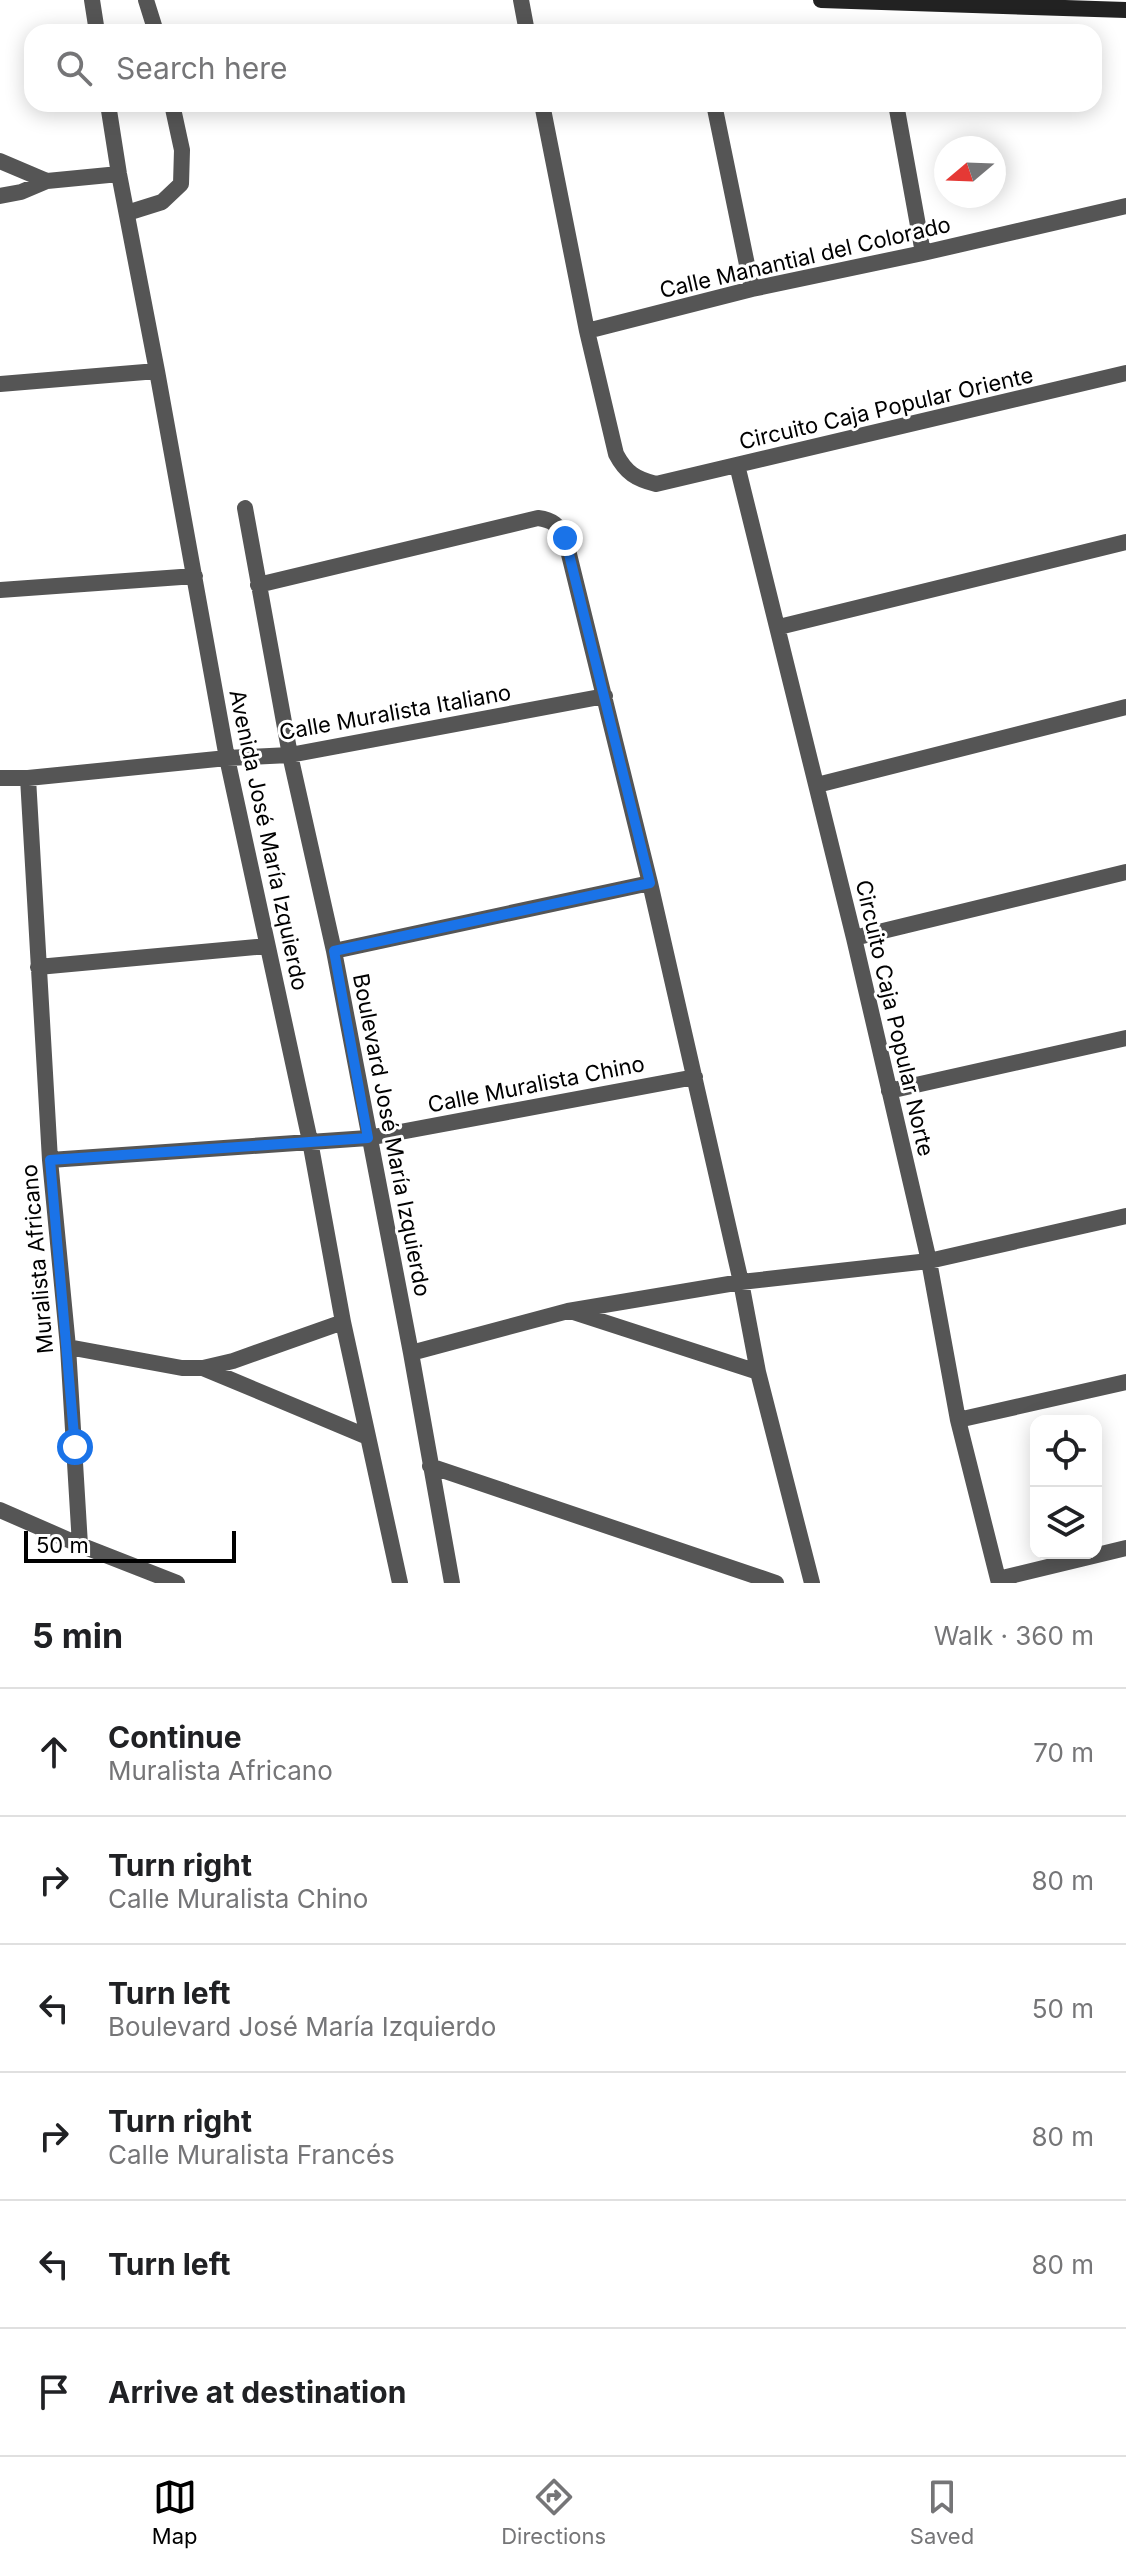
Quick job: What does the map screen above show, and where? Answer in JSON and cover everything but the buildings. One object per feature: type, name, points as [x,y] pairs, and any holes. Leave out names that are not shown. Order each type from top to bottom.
[{"type":"street","points":[[92,0],[96,24]]},
{"type":"street","points":[[146,0],[154,24]]},
{"type":"street","points":[[521,0],[526,24]]},
{"type":"street","points":[[821,0],[1126,10]]},
{"type":"street","name":"Avenida José María Izquierdo","points":[[109,112],[227,758],[310,1141],[343,1322],[400,1583]]},
{"type":"street","points":[[127,213],[162,202],[181,184],[182,150],[174,112]]},
{"type":"street","points":[[544,112],[587,331]]},
{"type":"street","points":[[716,112],[752,289]]},
{"type":"street","points":[[897,112],[923,253]]},
{"type":"street","points":[[0,161],[47,181]]},
{"type":"street","points":[[0,196],[21,192],[47,181],[119,174]]},
{"type":"street","name":"Calle Manantial del Colorado","points":[[587,331],[752,289],[1126,206]]},
{"type":"street","name":"Circuito Caja Popular Oriente","points":[[587,331],[616,454],[624,469],[638,480],[656,484],[1126,373]]},
{"type":"street","points":[[0,384],[157,371]]},
{"type":"street","name":"Circuito Caja Popular Norte","points":[[737,465],[854,938],[929,1261],[958,1420],[998,1581]]},
{"type":"street","name":"Boulevard José María Izquierdo","points":[[245,508],[290,755],[334,951],[452,1583]]},
{"type":"street","points":[[258,585],[538,518],[558,525],[565,538],[650,883],[741,1282],[758,1372],[812,1583]]},
{"type":"street","points":[[779,627],[1126,542]]},
{"type":"street","points":[[0,590],[195,576]]},
{"type":"street","name":"Calle Muralista Italiano","points":[[0,778],[290,755],[605,696]]},
{"type":"street","points":[[817,785],[1126,707]]},
{"type":"street","name":"Muralista Africano","points":[[28,778],[50,1160],[68,1347],[80,1545]]},
{"type":"street","points":[[854,938],[1126,872]]},
{"type":"street","points":[[334,951],[650,883]]},
{"type":"street","points":[[38,967],[267,946]]},
{"type":"street","points":[[889,1091],[1126,1038]]},
{"type":"street","name":"Calle Muralista Chino","points":[[50,1160],[368,1138],[695,1077]]},
{"type":"street","points":[[411,1353],[568,1311],[741,1282],[929,1261],[1126,1216]]},
{"type":"street","points":[[568,1311],[758,1372]]},
{"type":"street","points":[[68,1347],[182,1368],[203,1368],[233,1361],[343,1322]]},
{"type":"street","points":[[203,1368],[368,1437]]},
{"type":"street","points":[[958,1420],[1126,1382]]},
{"type":"street","points":[[430,1466],[776,1583]]},
{"type":"street","points":[[0,1510],[177,1583]]},
{"type":"street","points":[[998,1581],[1126,1548]]},
{"type":"route","points":[[75,1447],[50,1160],[368,1138],[334,951],[650,883],[565,538]]}]
